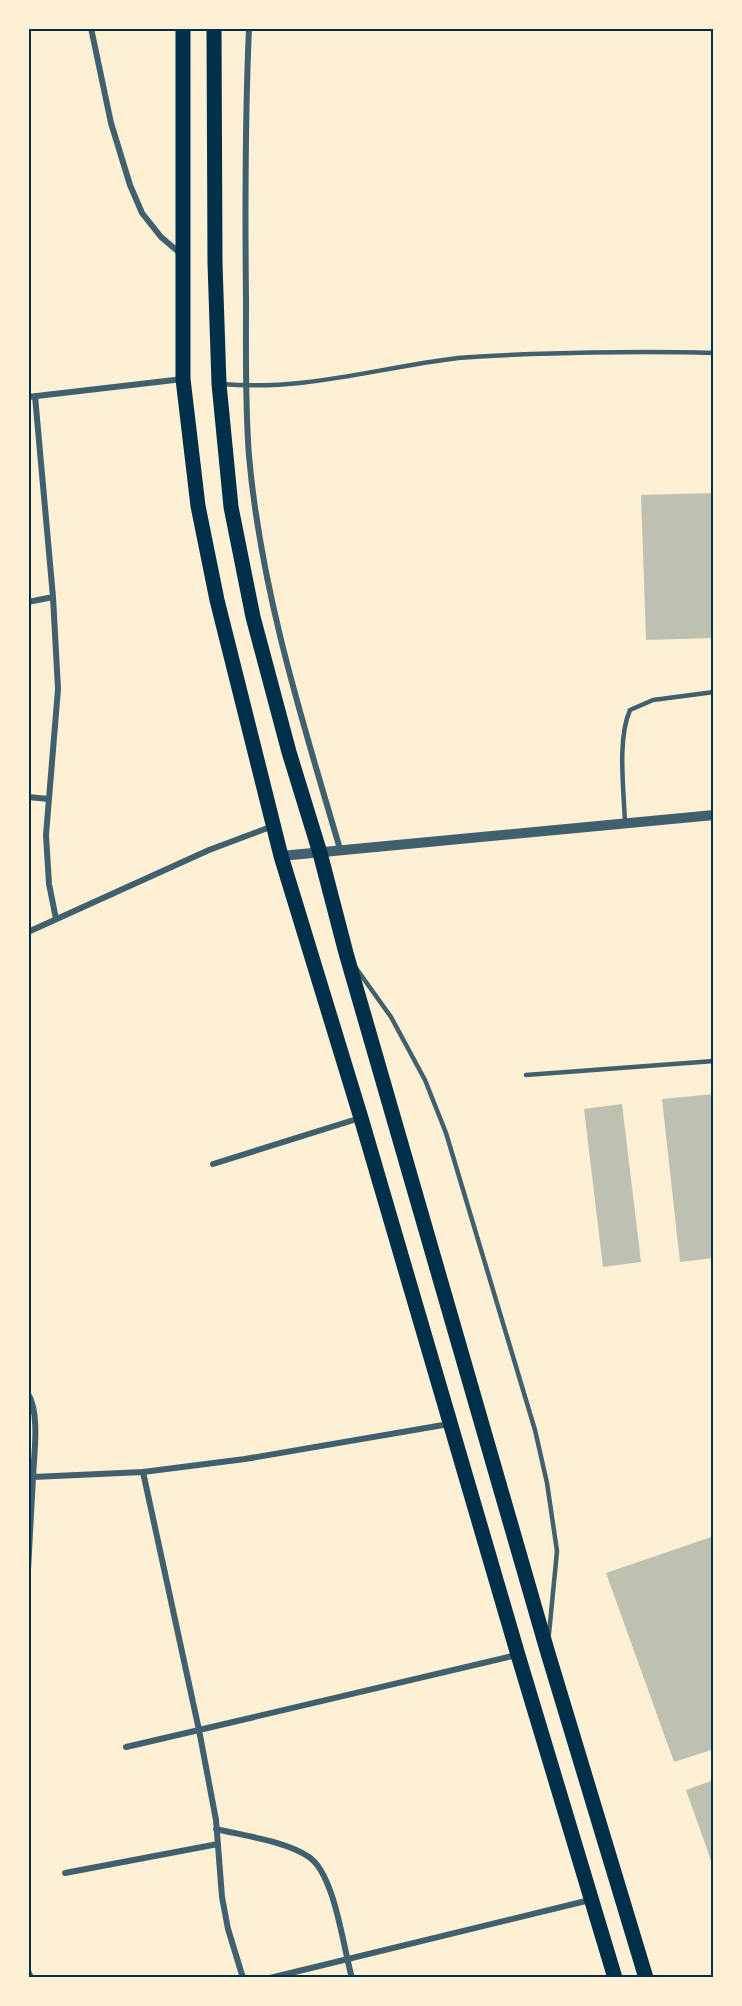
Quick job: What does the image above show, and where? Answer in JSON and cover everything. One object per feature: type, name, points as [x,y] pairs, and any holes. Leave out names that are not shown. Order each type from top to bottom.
[{"type":"main road","points":[[183,28],[183,379],[198,506],[217,600],[281,856],[361,1118],[615,1977]]},
{"type":"main road","points":[[214,28],[215,263],[219,384],[231,507],[253,617],[289,752],[320,853],[346,954],[547,1650],[646,1977]]},
{"type":"street","points":[[91,28],[111,123],[130,185],[142,213],[161,237],[182,255]]},
{"type":"street","points":[[249,28],[246,113],[249,455],[269,588],[285,656],[340,849]]},
{"type":"street","points":[[56,919],[51,904],[46,859],[58,689],[53,597],[32,397],[183,379]]},
{"type":"street","points":[[28,602],[53,597]]},
{"type":"street","points":[[28,797],[50,799]]},
{"type":"street","points":[[281,856],[714,815]]},
{"type":"street","points":[[28,932],[209,850],[273,825]]},
{"type":"street","points":[[213,1164],[361,1118]]},
{"type":"street","points":[[28,1394],[33,1402],[34,1414],[28,1570]]},
{"type":"street","points":[[33,1477],[143,1472],[245,1459],[450,1424]]},
{"type":"street","points":[[143,1472],[199,1730],[216,1829],[222,1897],[228,1929],[243,1977]]},
{"type":"street","points":[[126,1747],[518,1655]]},
{"type":"street","points":[[216,1829],[295,1849],[318,1864],[331,1891],[352,1977]]},
{"type":"street","points":[[65,1873],[218,1844]]},
{"type":"street","points":[[270,1977],[592,1900]]},
{"type":"street","points":[[28,1971],[31,1977]]},
{"type":"lane","points":[[219,384],[247,386],[308,383],[457,358],[626,352],[714,353]]},
{"type":"lane","points":[[625,824],[623,737],[625,722],[630,710],[653,700],[714,692]]},
{"type":"lane","points":[[346,954],[391,1017],[429,1091],[446,1133],[535,1430],[547,1483],[557,1551],[547,1650]]},
{"type":"lane","points":[[526,1075],[714,1061]]},
{"type":"building","points":[[714,493],[714,638],[646,640],[641,495]]},
{"type":"building","points":[[714,1094],[714,1258],[680,1262],[662,1099]]},
{"type":"building","points":[[622,1104],[641,1262],[603,1267],[584,1109]]},
{"type":"building","points":[[714,1536],[714,1749],[674,1762],[606,1573]]},
{"type":"building","points":[[714,1780],[714,1866],[713,1866],[686,1790]]}]
